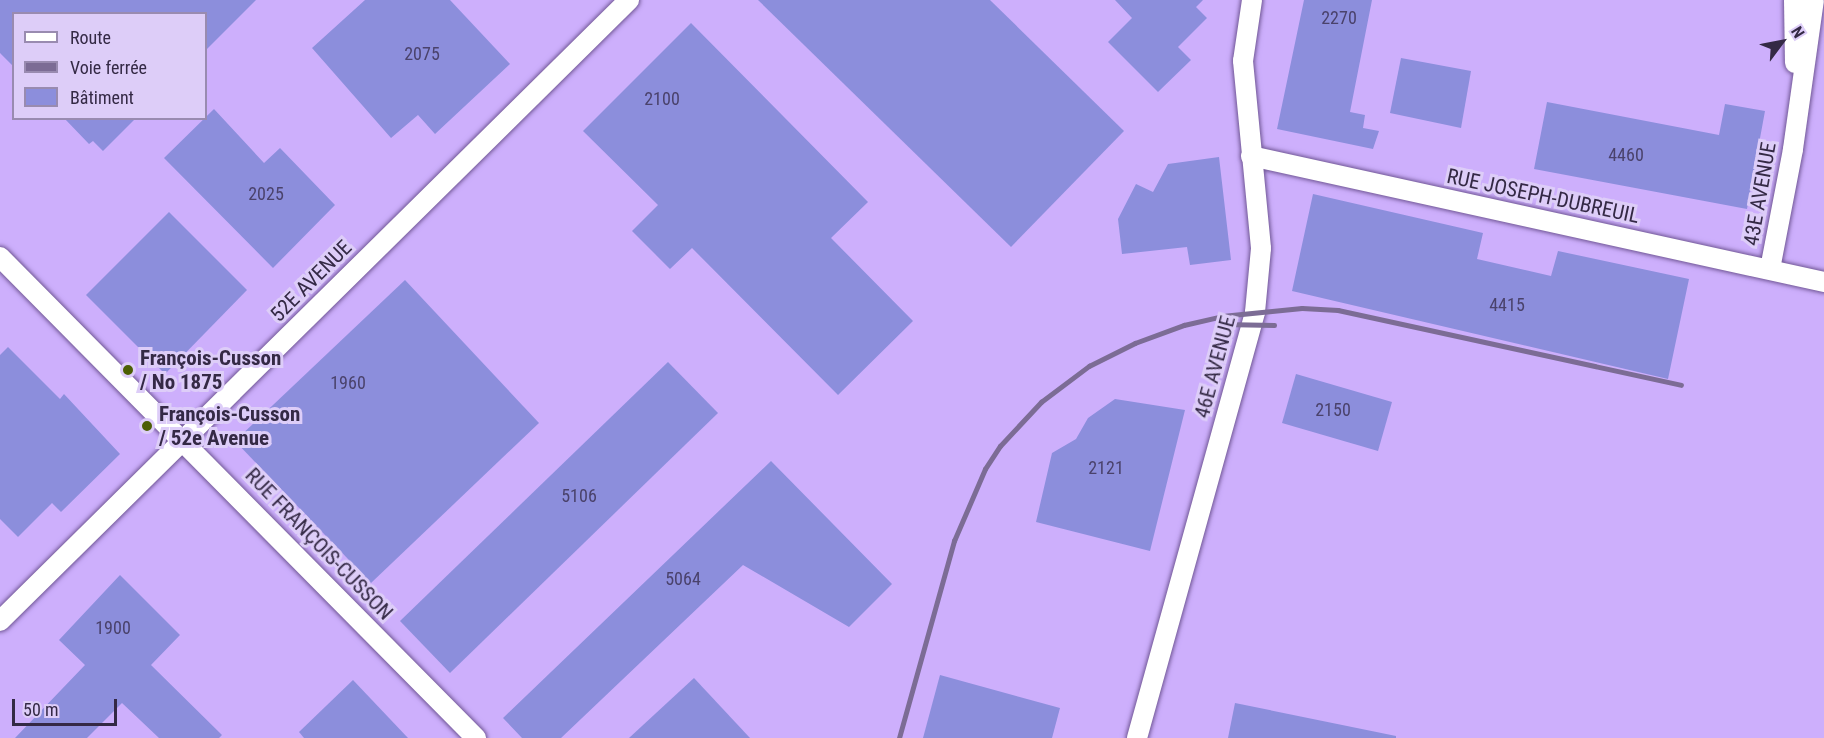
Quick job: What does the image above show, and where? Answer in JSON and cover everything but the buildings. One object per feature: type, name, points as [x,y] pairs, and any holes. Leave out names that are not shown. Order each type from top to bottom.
[{"type":"street","name":"52E AVENUE","points":[[0,621],[630,0]]},
{"type":"street","name":"46E AVENUE","points":[[1137,738],[1255,312],[1261,248],[1243,61],[1252,0]]},
{"type":"street","name":"43E AVENUE","points":[[1794,0],[1796,126]]},
{"type":"street","name":"43E AVENUE","points":[[1770,269],[1796,126],[1814,0]]},
{"type":"street","name":"43E AVENUE","points":[[1796,126],[1824,6]]},
{"type":"street","name":"RUE JOSEPH-DUBREUIL","points":[[1251,156],[1373,185],[1824,282]]},
{"type":"street","name":"RUE FRANÇOIS-CUSSON","points":[[0,257],[476,738]]},
{"type":"shaded area","points":[[0,0],[1824,0],[1824,738],[0,738]]},
{"type":"railway","points":[[899,738],[954,541],[985,469],[1000,446],[1041,402],[1089,366],[1135,343],[1184,325],[1222,316],[1302,308],[1338,310],[1681,385]]},
{"type":"railway","points":[[1223,324],[1274,325]]},
{"type":"place","name":"François-Cusson / No 1875","points":[[128,370]]},
{"type":"place","name":"François-Cusson / 52e Avenue","points":[[147,426]]}]
